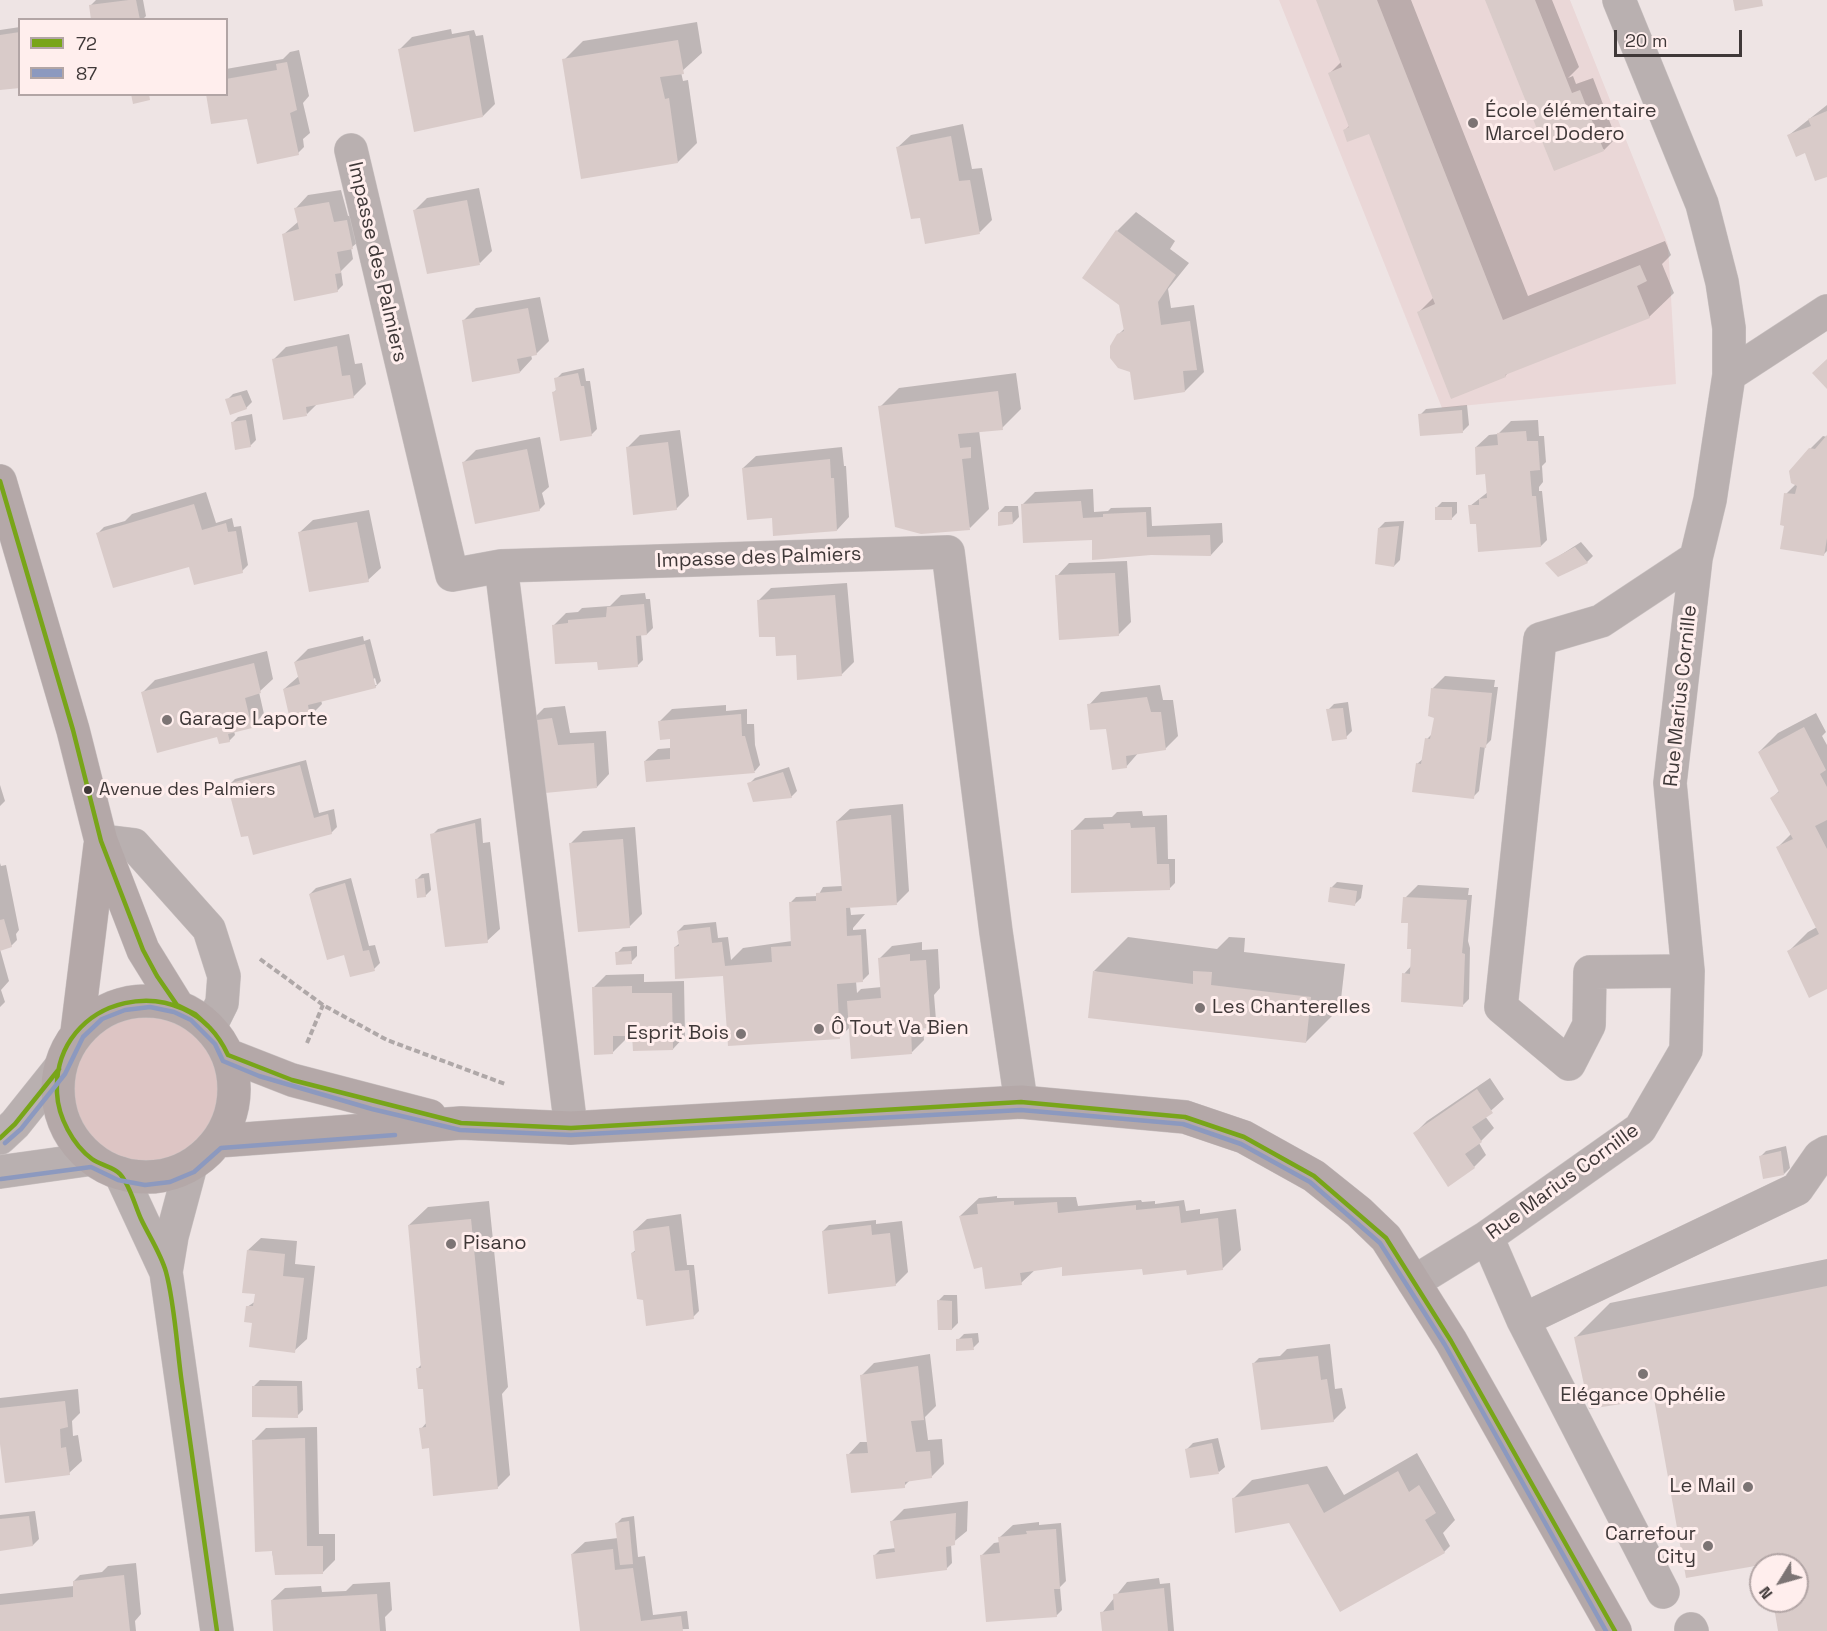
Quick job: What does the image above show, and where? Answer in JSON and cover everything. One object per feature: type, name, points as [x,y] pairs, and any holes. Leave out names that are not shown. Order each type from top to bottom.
[{"type":"main road","points":[[0,481],[73,730],[101,841],[143,950],[177,1005]]},
{"type":"main road","points":[[77,1032],[101,841]]},
{"type":"main road","points":[[150,999],[177,1005],[195,1014],[210,1027],[228,1055],[235,1085],[231,1114],[218,1141],[191,1165],[160,1176],[144,1178],[106,1166],[74,1141],[63,1119],[57,1094],[59,1069],[77,1032],[98,1013],[123,1003],[150,999]]},
{"type":"main road","points":[[228,1055],[292,1080],[461,1123]]},
{"type":"main road","points":[[218,1141],[461,1123],[571,1128],[1021,1102],[1185,1117],[1244,1137],[1314,1176],[1359,1212],[1386,1238],[1451,1341],[1615,1631]]},
{"type":"street","name":"Rue Marius Cornille","points":[[1414,1282],[1487,1237],[1640,1129],[1686,1050],[1688,971],[1670,783],[1696,558],[1710,500],[1729,375],[1728,328],[1722,282],[1702,204],[1619,0]]},
{"type":"street","name":"Impasse des Palmiers","points":[[351,150],[452,575],[501,566],[948,552],[996,932],[1021,1102]]},
{"type":"street","points":[[1729,375],[1827,310]]},
{"type":"street","points":[[1688,971],[1590,972],[1588,1025],[1569,1064],[1501,1007],[1540,639],[1601,621],[1696,558]]},
{"type":"street","points":[[501,566],[571,1128]]},
{"type":"street","points":[[101,841],[134,845],[209,929],[224,976],[222,1003],[210,1027]]},
{"type":"street","points":[[0,1138],[15,1124],[59,1069]]},
{"type":"street","points":[[1523,1320],[1797,1189],[1820,1156],[1827,1152]]},
{"type":"street","points":[[0,1172],[36,1165],[106,1166],[166,1272]]},
{"type":"street","points":[[191,1165],[172,1236],[166,1272],[217,1631]]},
{"type":"street","points":[[1487,1237],[1523,1320],[1664,1592]]},
{"type":"path","points":[[209,929],[228,933],[276,972],[323,1005],[387,1041],[499,1080],[508,1086]]},
{"type":"shaded area","name":"École élémentaire Marcel Dodero","points":[[1279,0],[1570,0],[1668,245],[1676,384],[1442,408]]},
{"type":"shaded area","points":[[146,1000],[163,1001],[180,1006],[208,1026],[228,1054],[233,1071],[233,1105],[228,1122],[208,1150],[180,1170],[163,1175],[146,1176],[129,1175],[112,1170],[84,1150],[64,1122],[59,1105],[58,1088],[59,1071],[64,1054],[84,1026],[112,1006],[129,1001]]},
{"type":"building","points":[[136,0],[140,18],[91,18],[89,5]]},
{"type":"building","points":[[1316,0],[1377,0],[1503,320],[1640,265],[1647,281],[1637,286],[1650,318],[1505,375],[1506,377],[1451,399],[1417,312],[1435,304],[1369,134],[1347,142],[1343,130],[1349,127],[1328,73],[1342,67]]},
{"type":"building","points":[[1485,0],[1535,0],[1572,93],[1580,90],[1604,151],[1554,171]]},
{"type":"building","points":[[1733,0],[1762,0],[1763,6],[1735,11]]},
{"type":"building","points":[[18,32],[18,88],[0,90],[0,35]]},
{"type":"building","points":[[469,35],[483,117],[414,132],[398,49]]},
{"type":"building","points":[[678,40],[684,74],[660,77],[665,99],[669,98],[678,163],[581,179],[562,59]]},
{"type":"building","points":[[287,62],[297,110],[290,113],[299,155],[257,164],[247,119],[211,124],[206,96],[228,96],[228,79],[277,70],[276,64]]},
{"type":"building","points":[[131,96],[149,96],[150,100],[133,104]]},
{"type":"building","points":[[1827,111],[1827,177],[1815,181],[1805,153],[1796,157],[1787,135],[1811,126],[1808,119]]},
{"type":"building","points":[[951,136],[959,181],[970,180],[980,234],[925,244],[920,218],[911,219],[896,147]]},
{"type":"building","points":[[467,200],[480,265],[427,274],[413,210]]},
{"type":"building","points":[[329,202],[334,222],[347,220],[353,249],[337,252],[341,273],[335,274],[338,292],[294,301],[282,234],[299,229],[294,208]]},
{"type":"building","points":[[1116,230],[1176,275],[1158,302],[1161,325],[1190,321],[1197,370],[1183,371],[1185,392],[1134,400],[1130,372],[1118,368],[1110,358],[1110,346],[1117,334],[1124,331],[1119,305],[1082,278]]},
{"type":"building","points":[[528,308],[537,355],[517,359],[520,373],[472,382],[462,320]]},
{"type":"building","points":[[337,346],[342,376],[350,375],[354,398],[306,407],[307,416],[283,420],[272,359]]},
{"type":"building","points":[[1827,359],[1827,389],[1812,373]]},
{"type":"building","points":[[578,373],[581,386],[584,386],[592,436],[560,441],[552,392],[556,391],[554,378]]},
{"type":"building","points":[[998,391],[1003,430],[958,434],[960,448],[971,447],[971,458],[962,459],[970,530],[921,534],[895,527],[878,406]]},
{"type":"building","points":[[241,395],[247,409],[230,415],[225,399]]},
{"type":"building","points":[[1462,410],[1463,433],[1420,436],[1418,414]]},
{"type":"building","points":[[246,420],[251,447],[235,450],[231,422]]},
{"type":"building","points":[[1526,431],[1527,441],[1538,441],[1540,470],[1530,471],[1532,496],[1536,496],[1541,547],[1478,552],[1476,524],[1470,524],[1468,505],[1479,505],[1479,499],[1487,498],[1485,474],[1476,475],[1475,447],[1498,445],[1497,433]]},
{"type":"building","points":[[1827,435],[1827,538],[1824,556],[1780,549],[1784,526],[1780,525],[1784,493],[1795,494],[1797,486],[1791,483],[1789,471],[1809,448],[1815,449]]},
{"type":"building","points":[[668,442],[677,510],[633,515],[626,447]]},
{"type":"building","points":[[527,449],[540,511],[475,524],[462,462]]},
{"type":"building","points":[[830,459],[831,478],[834,478],[837,531],[773,536],[772,518],[747,520],[742,468]]},
{"type":"building","points":[[1081,501],[1083,518],[1103,517],[1103,514],[1146,512],[1147,537],[1210,535],[1211,556],[1151,555],[1092,560],[1092,540],[1023,543],[1021,504]]},
{"type":"building","points":[[194,504],[202,530],[226,523],[228,532],[236,531],[243,573],[194,585],[189,567],[113,588],[96,533]]},
{"type":"building","points":[[1435,507],[1452,507],[1452,520],[1435,520]]},
{"type":"building","points":[[998,512],[1012,512],[1013,524],[998,526]]},
{"type":"building","points":[[357,522],[369,582],[309,592],[298,532]]},
{"type":"building","points":[[1399,526],[1394,567],[1375,564],[1378,528]]},
{"type":"building","points":[[1575,547],[1588,563],[1558,577],[1545,563]]},
{"type":"building","points":[[1115,573],[1119,636],[1059,640],[1055,575]]},
{"type":"building","points":[[835,595],[842,676],[797,680],[796,655],[776,656],[775,637],[759,637],[757,600]]},
{"type":"building","points":[[644,604],[647,635],[636,636],[638,667],[598,670],[597,662],[555,664],[552,625],[568,623],[568,620],[606,617],[607,607]]},
{"type":"building","points":[[365,644],[376,688],[308,705],[310,718],[291,724],[283,689],[300,684],[294,662]]},
{"type":"building","points":[[254,663],[261,693],[245,698],[252,728],[228,734],[230,742],[219,744],[217,737],[157,753],[141,692]]},
{"type":"building","points":[[1431,688],[1492,693],[1486,748],[1480,747],[1474,799],[1412,792],[1416,763],[1421,764],[1425,738],[1430,739],[1434,718],[1428,716]]},
{"type":"building","points":[[1147,697],[1151,712],[1161,712],[1166,750],[1126,756],[1127,768],[1112,770],[1106,729],[1090,730],[1087,704]]},
{"type":"building","points":[[1343,708],[1347,739],[1332,741],[1326,709]]},
{"type":"building","points":[[741,714],[742,736],[745,736],[755,773],[646,782],[644,761],[670,759],[670,739],[660,740],[658,721]]},
{"type":"building","points":[[552,718],[558,745],[594,743],[597,788],[545,793],[530,721]]},
{"type":"building","points":[[1804,727],[1826,770],[1820,774],[1827,787],[1827,820],[1815,826],[1827,849],[1827,989],[1809,998],[1787,951],[1819,934],[1776,847],[1793,839],[1770,798],[1779,792],[1758,752]]},
{"type":"building","points":[[300,765],[314,818],[328,814],[332,834],[253,855],[248,836],[241,837],[227,784]]},
{"type":"building","points":[[783,772],[792,798],[753,802],[747,783]]},
{"type":"building","points":[[891,815],[897,905],[846,908],[847,936],[861,935],[863,982],[837,984],[840,1039],[728,1046],[723,976],[675,979],[674,947],[679,946],[677,931],[710,927],[712,943],[722,942],[725,966],[772,962],[771,947],[791,946],[789,902],[816,901],[816,893],[842,891],[836,821]]},
{"type":"building","points":[[475,823],[488,943],[445,947],[430,834]]},
{"type":"building","points":[[1130,823],[1131,828],[1155,827],[1157,864],[1169,864],[1170,890],[1071,893],[1071,830],[1104,829],[1103,824]]},
{"type":"building","points":[[623,839],[630,928],[578,932],[569,843]]},
{"type":"building","points":[[424,878],[426,897],[417,898],[415,879]]},
{"type":"building","points":[[345,883],[363,951],[369,950],[375,971],[350,977],[344,955],[327,960],[309,894]]},
{"type":"building","points":[[1330,887],[1357,891],[1355,906],[1328,902]]},
{"type":"building","points":[[1403,897],[1467,900],[1462,953],[1465,954],[1463,1007],[1401,1002],[1402,973],[1410,974],[1411,949],[1407,949],[1408,923],[1401,923]]},
{"type":"building","points":[[4,919],[12,947],[0,951],[0,920]]},
{"type":"building","points":[[631,951],[632,964],[616,965],[615,952]]},
{"type":"building","points":[[910,954],[910,961],[926,960],[931,1028],[911,1029],[912,1054],[851,1059],[847,1001],[881,998],[878,958]]},
{"type":"building","name":"Les Chanterelles","points":[[1093,971],[1193,984],[1193,971],[1212,972],[1211,985],[1311,997],[1306,1043],[1088,1018]]},
{"type":"building","points":[[632,986],[632,993],[672,993],[673,1050],[633,1051],[632,1036],[613,1036],[613,1054],[594,1055],[592,987]]},
{"type":"building","points":[[1477,1089],[1493,1113],[1472,1127],[1482,1142],[1465,1154],[1475,1168],[1448,1187],[1413,1133]]},
{"type":"building","points":[[1781,1151],[1784,1175],[1763,1179],[1759,1156]]},
{"type":"building","points":[[1014,1201],[1014,1205],[1057,1202],[1058,1213],[1136,1205],[1136,1210],[1179,1206],[1181,1223],[1218,1218],[1223,1270],[1187,1275],[1186,1270],[1143,1275],[1142,1269],[1062,1276],[1062,1267],[1020,1273],[1022,1285],[985,1289],[982,1267],[974,1269],[959,1216],[978,1214],[977,1204]]},
{"type":"building","points":[[471,1219],[498,1489],[433,1496],[429,1448],[422,1449],[419,1428],[426,1427],[423,1389],[418,1389],[416,1368],[421,1368],[408,1225]]},
{"type":"building","points":[[871,1225],[872,1235],[890,1233],[896,1286],[828,1294],[822,1231]]},
{"type":"building","points":[[669,1226],[675,1271],[689,1270],[694,1319],[646,1326],[643,1300],[637,1299],[631,1253],[635,1252],[633,1231]]},
{"type":"building","points":[[247,1250],[285,1254],[283,1276],[304,1278],[295,1353],[249,1347],[252,1323],[244,1322],[246,1306],[253,1306],[255,1294],[242,1293]]},
{"type":"building","name":"Le Mail","points":[[1827,1286],[1827,1631],[1778,1631],[1775,1613],[1809,1613],[1809,1553],[1749,1553],[1749,1567],[1686,1578],[1654,1399],[1589,1409],[1574,1337]]},
{"type":"building","points":[[937,1300],[952,1301],[952,1330],[938,1330]]},
{"type":"building","points":[[972,1338],[974,1350],[956,1351],[956,1339]]},
{"type":"building","points":[[1318,1356],[1321,1380],[1327,1379],[1334,1422],[1261,1430],[1252,1363]]},
{"type":"building","points":[[918,1366],[924,1420],[911,1421],[916,1452],[930,1451],[932,1478],[905,1482],[905,1488],[851,1493],[846,1454],[868,1453],[860,1375]]},
{"type":"building","points":[[252,1386],[297,1386],[298,1418],[252,1417]]},
{"type":"building","points":[[65,1401],[68,1427],[60,1429],[61,1448],[66,1447],[70,1475],[5,1483],[0,1444],[0,1408]]},
{"type":"building","points":[[305,1438],[307,1546],[323,1546],[323,1574],[275,1575],[272,1551],[255,1552],[252,1440]]},
{"type":"building","points":[[1212,1443],[1219,1474],[1190,1478],[1185,1449]]},
{"type":"building","points":[[1398,1471],[1409,1492],[1419,1485],[1436,1513],[1425,1520],[1445,1553],[1340,1612],[1289,1523],[1235,1533],[1232,1498],[1308,1484],[1324,1513]]},
{"type":"building","points":[[956,1513],[955,1545],[946,1547],[947,1570],[876,1579],[873,1555],[895,1552],[890,1521]]},
{"type":"building","points":[[29,1516],[33,1546],[0,1551],[0,1519]]},
{"type":"building","points":[[629,1521],[633,1564],[620,1565],[615,1523]]},
{"type":"building","points":[[1056,1529],[1060,1589],[1054,1589],[1057,1617],[986,1622],[980,1555],[1000,1553],[998,1537],[1027,1534],[1026,1531]]},
{"type":"building","points":[[613,1549],[615,1570],[633,1568],[641,1621],[681,1616],[683,1631],[580,1631],[571,1554]]},
{"type":"building","points":[[124,1575],[130,1631],[0,1631],[0,1605],[73,1597],[73,1581]]},
{"type":"building","points":[[1164,1588],[1168,1631],[1102,1631],[1100,1612],[1114,1610],[1113,1594]]},
{"type":"building","points":[[377,1594],[380,1631],[273,1631],[271,1600]]},
{"type":"transit line","name":"72","points":[[0,481],[73,730],[101,841],[143,950],[157,976],[177,1005],[195,1014],[208,1026]]},
{"type":"transit line","name":"72","points":[[217,1631],[174,1313],[166,1272],[124,1179],[114,1170],[92,1159],[79,1146],[64,1121],[57,1093],[61,1059],[76,1033],[98,1014],[125,1003],[154,1001],[183,1009],[208,1026],[228,1055]]},
{"type":"transit line","name":"87","points":[[5,1143],[21,1129],[65,1074],[83,1037],[102,1019],[125,1010],[150,1007],[174,1012],[191,1020],[215,1044],[223,1061],[259,1076],[372,1109],[460,1130],[571,1135],[1021,1110],[1183,1124],[1241,1144],[1310,1182],[1380,1243],[1445,1345],[1606,1631]]},
{"type":"transit line","name":"72","points":[[228,1055],[292,1080],[461,1123],[571,1128],[1021,1102],[1185,1117],[1244,1137],[1314,1176],[1386,1238],[1451,1341],[1615,1631]]},
{"type":"transit line","name":"72","points":[[0,1138],[15,1124],[59,1069]]},
{"type":"transit line","name":"87","points":[[1,1179],[91,1167],[118,1180],[145,1185],[170,1182],[194,1172],[221,1148],[395,1135]]},
{"type":"place","name":"École élémentaire Marcel Dodero","points":[[1473,123]]},
{"type":"place","name":"Garage Laporte","points":[[167,720]]},
{"type":"place","name":"Avenue des Palmiers","points":[[88,790]]},
{"type":"place","name":"Les Chanterelles","points":[[1200,1008]]},
{"type":"place","name":"Ô Tout Va Bien","points":[[819,1029]]},
{"type":"place","name":"Esprit Bois","points":[[741,1034]]},
{"type":"place","name":"Pisano","points":[[451,1244]]},
{"type":"place","name":"Elégance Ophélie","points":[[1643,1374]]},
{"type":"place","name":"Le Mail","points":[[1748,1487]]},
{"type":"place","name":"Carrefour City","points":[[1708,1546]]}]
